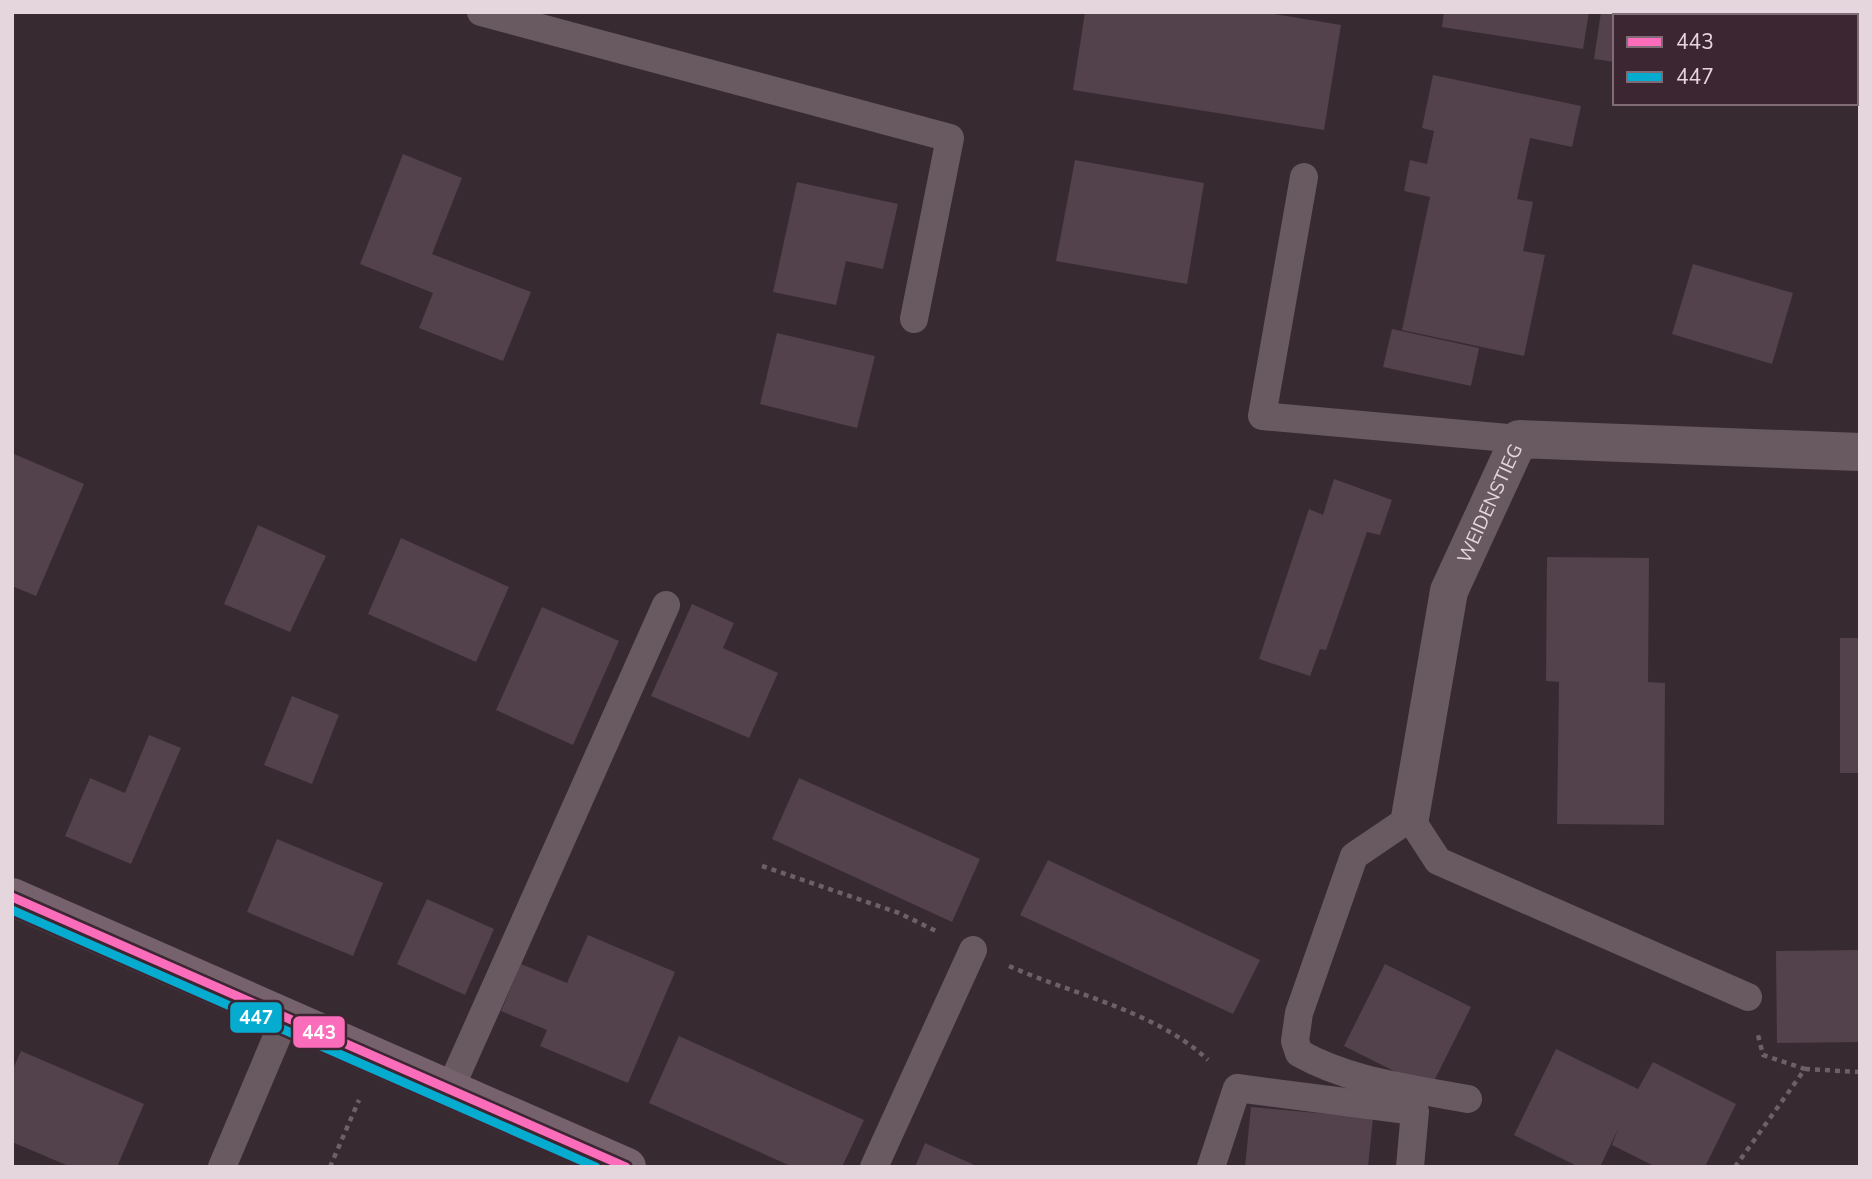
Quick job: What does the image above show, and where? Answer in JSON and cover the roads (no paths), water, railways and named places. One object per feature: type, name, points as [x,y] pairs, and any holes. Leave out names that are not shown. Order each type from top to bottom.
[{"type":"main road","points":[[12,897],[627,1167]]},
{"type":"street","name":"WEIDENSTIEG","points":[[1410,818],[1449,591],[1519,439],[1860,452]]},
{"type":"lane","points":[[481,12],[950,138],[914,318]]},
{"type":"lane","points":[[1304,177],[1262,416],[1519,439]]},
{"type":"lane","points":[[450,1088],[666,605]]},
{"type":"lane","points":[[1468,1099],[1357,1078],[1320,1065],[1299,1053],[1295,1041],[1299,1013],[1354,856],[1410,818],[1438,861],[1748,997]]},
{"type":"lane","points":[[874,1167],[973,950]]},
{"type":"lane","points":[[222,1167],[285,1018]]},
{"type":"lane","points":[[1211,1167],[1237,1088],[1416,1111],[1410,1167]]}]
